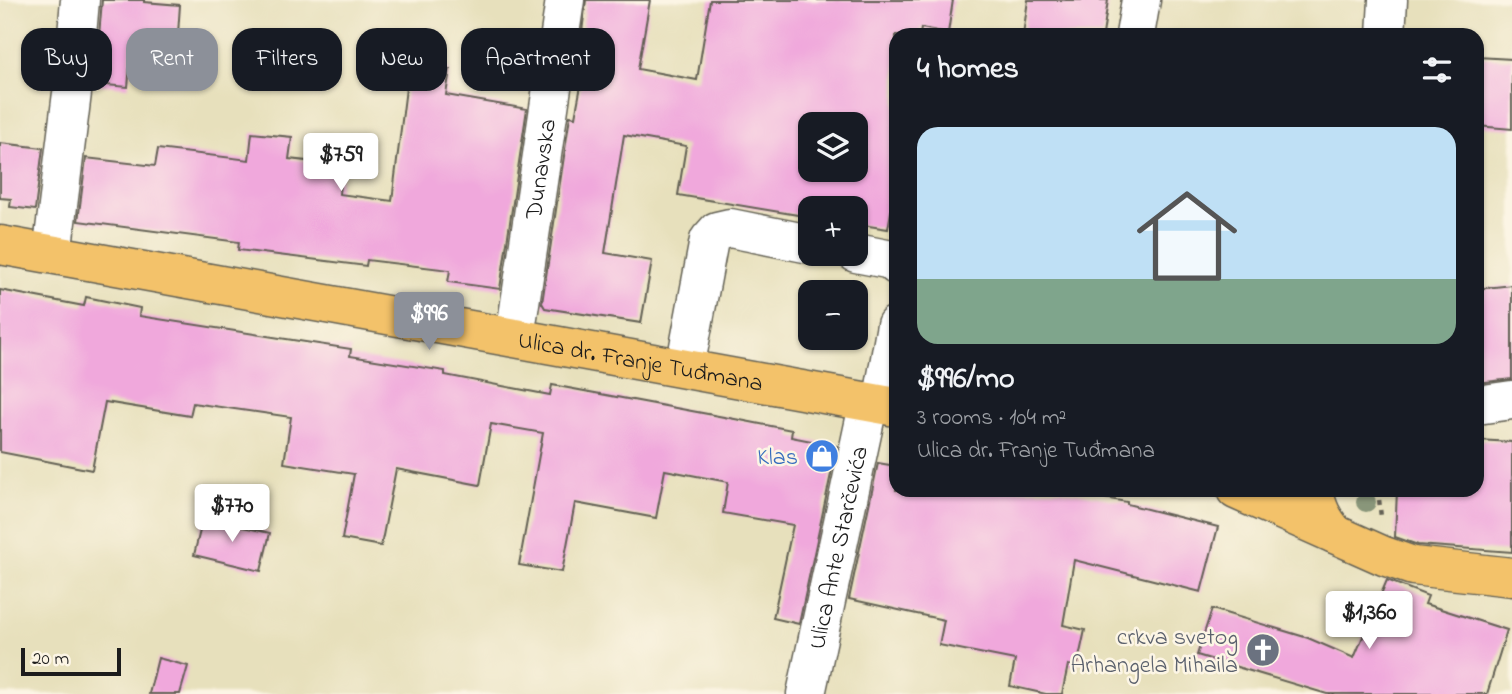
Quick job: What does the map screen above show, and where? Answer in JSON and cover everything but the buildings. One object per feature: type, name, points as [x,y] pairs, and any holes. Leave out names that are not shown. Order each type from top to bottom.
[{"type":"main road","name":"Ulica dr. Franje Tuđmana","points":[[0,245],[882,404]]},
{"type":"main road","points":[[1252,497],[1384,556],[1413,566],[1512,577]]},
{"type":"main road","points":[[1315,497],[1323,520],[1335,534]]},
{"type":"street","points":[[52,254],[72,93],[80,0]]},
{"type":"street","name":"Dunavska","points":[[515,337],[565,0]]},
{"type":"street","points":[[1136,28],[1141,0]]},
{"type":"street","points":[[1386,28],[1388,0]]},
{"type":"street","points":[[685,368],[709,240],[717,231],[730,228],[798,242]]},
{"type":"street","points":[[868,255],[889,259]]},
{"type":"street","name":"Ulica Ante Starčevića","points":[[806,694],[882,404],[889,364]]},
{"type":"street","points":[[1484,404],[1512,400]]},
{"type":"place","name":"Klas","points":[[822,456]]},
{"type":"place","name":"crkva svetog Arhangela Mihaila","points":[[1263,650]]}]
